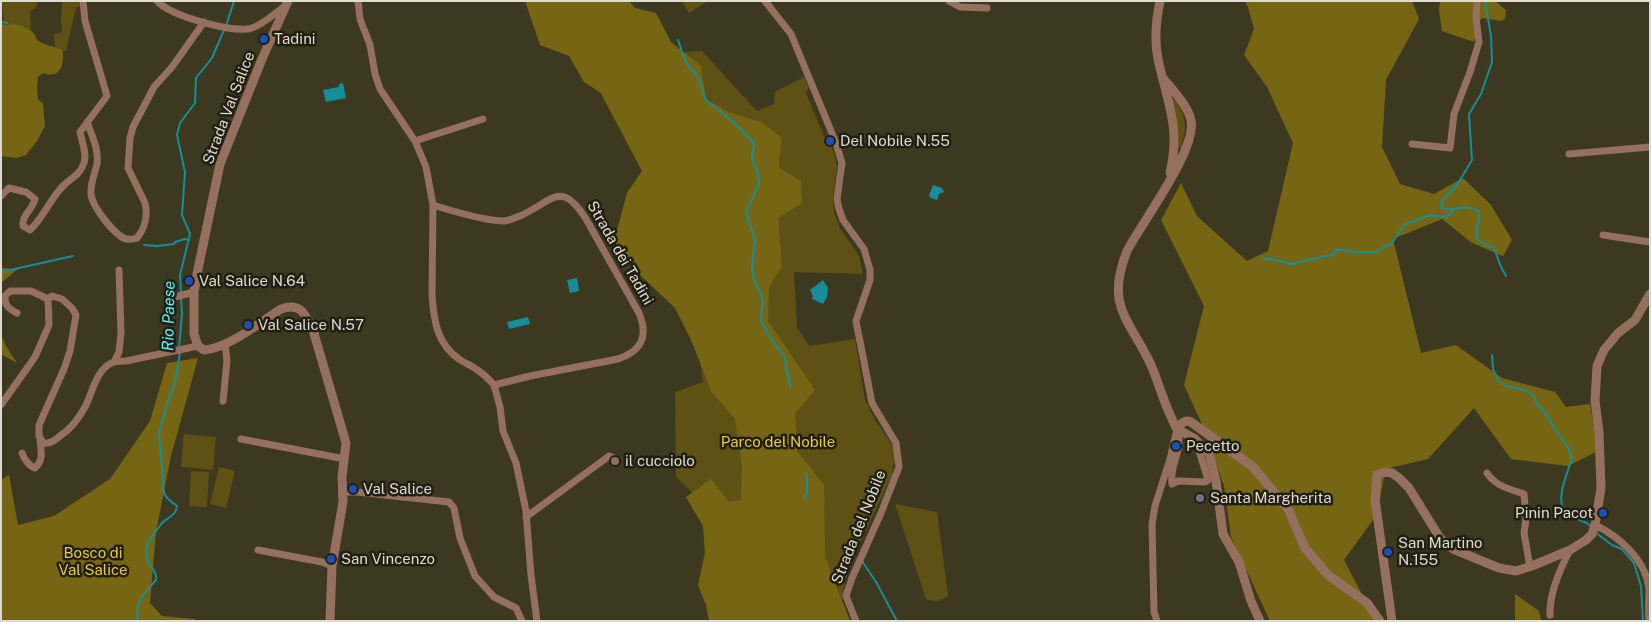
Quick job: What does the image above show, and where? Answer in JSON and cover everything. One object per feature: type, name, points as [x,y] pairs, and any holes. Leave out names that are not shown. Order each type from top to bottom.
[{"type":"street","points":[[1,196],[9,188],[26,192],[35,199],[32,208],[25,214],[23,220],[23,226],[26,230],[30,230],[42,217],[64,185],[80,172],[85,157],[80,132],[107,96],[85,21],[83,1]]},
{"type":"street","points":[[158,1],[169,10],[232,30],[251,29],[286,4]]},
{"type":"street","points":[[358,1],[360,19],[370,45],[375,74],[380,89],[415,141],[426,167],[433,205],[433,310],[440,338],[449,351],[460,360],[474,367],[494,385],[500,407],[503,431],[516,463],[526,517],[530,575],[537,621]]},
{"type":"street","name":"Strada del Nobile","points":[[765,1],[791,34],[836,143],[842,163],[837,199],[839,209],[843,220],[864,249],[870,270],[870,280],[856,321],[872,403],[896,443],[899,467],[846,596],[856,621]]},
{"type":"street","points":[[949,1],[960,7],[987,8]]},
{"type":"street","points":[[1160,1],[1156,19],[1158,60],[1175,135],[1175,149],[1167,183]]},
{"type":"street","points":[[1412,144],[1450,148],[1454,114],[1479,42],[1476,18],[1477,1]]},
{"type":"street","name":"Strada Val Salice","points":[[198,346],[194,334],[194,292],[220,164],[286,4]]},
{"type":"street","points":[[87,122],[97,154],[91,187],[94,204],[124,238],[128,240],[137,238],[144,227],[146,208],[128,168],[130,138],[133,127],[154,87],[172,67],[204,22]]},
{"type":"street","points":[[1163,78],[1191,120],[1189,137],[1175,172],[1127,251],[1122,263],[1118,297],[1124,316],[1152,366],[1180,439],[1171,477],[1172,484],[1178,481],[1205,482],[1208,480],[1195,439]]},
{"type":"street","points":[[415,141],[483,119]]},
{"type":"street","points":[[1568,154],[1650,147]]},
{"type":"street","name":"Strada dei Tadini","points":[[433,205],[494,220],[506,220],[526,213],[558,195],[566,196],[578,206],[586,219],[643,323],[644,334],[641,342],[628,356],[494,385]]},
{"type":"street","points":[[1603,235],[1650,242]]},
{"type":"street","points":[[114,362],[119,352],[121,334],[119,270]]},
{"type":"street","points":[[17,313],[10,310],[4,300],[10,291],[31,291],[48,299]]},
{"type":"street","points":[[177,296],[194,292]]},
{"type":"street","points":[[1392,621],[1374,499],[1377,475],[1385,472],[1392,473],[1399,478],[1409,488],[1440,538],[1453,549],[1499,568],[1516,571],[1530,567],[1570,550],[1586,540],[1593,529],[1601,488],[1600,432],[1596,401],[1597,366],[1604,350],[1618,333],[1635,320],[1650,294]]},
{"type":"street","points":[[22,453],[30,466],[35,468],[42,458],[38,436],[39,425],[70,351],[76,315],[72,308],[62,300],[52,296],[48,299]]},
{"type":"street","points":[[1,405],[35,357],[49,325],[48,299]]},
{"type":"street","points":[[40,440],[46,444],[52,442],[64,434],[76,422],[86,406],[98,377],[106,367],[114,362],[198,346],[204,350],[215,349],[281,309],[290,306],[300,309],[313,330],[346,443],[342,477],[344,492],[341,519],[332,566],[330,621]]},
{"type":"street","points":[[223,401],[227,361],[225,344]]},
{"type":"street","points":[[1157,621],[1154,612],[1152,524],[1177,429],[1182,422],[1188,420],[1253,466],[1288,509],[1305,548],[1328,575],[1368,603],[1380,621]]},
{"type":"street","points":[[1177,429],[1195,439],[1209,454],[1216,481],[1223,534],[1239,562],[1251,601],[1260,621]]},
{"type":"street","points":[[241,439],[345,459]]},
{"type":"street","points":[[526,517],[609,456],[614,458]]},
{"type":"street","points":[[1487,473],[1491,480],[1497,484],[1524,494],[1526,519],[1524,532],[1530,567]]},
{"type":"street","points":[[344,492],[449,502],[454,508],[460,538],[475,576],[494,597],[516,608],[522,621]]},
{"type":"street","points":[[1593,529],[1606,530],[1636,557],[1646,573],[1649,589],[1649,621]]},
{"type":"street","points":[[258,550],[322,562],[332,566]]},
{"type":"street","points":[[1550,615],[1554,591],[1570,550]]},
{"type":"green space","points":[[2,1],[38,1],[36,8],[30,11],[31,30],[12,23],[9,25],[4,24]]},
{"type":"green space","points":[[62,1],[79,1],[80,6],[76,8],[66,51],[55,47],[54,34],[62,31]]},
{"type":"green space","name":"Parco del Nobile","points":[[525,1],[629,1],[635,8],[656,13],[671,42],[701,66],[706,99],[728,112],[763,123],[782,138],[779,168],[801,181],[802,203],[778,218],[782,266],[769,287],[768,321],[815,390],[795,413],[797,451],[824,485],[825,557],[850,621],[709,621],[706,605],[698,585],[705,554],[703,526],[686,497],[711,479],[729,502],[741,500],[742,466],[735,419],[711,391],[692,342],[675,308],[641,276],[614,241],[627,193],[642,171],[601,93],[584,82],[569,56],[540,45]]},
{"type":"green space","points":[[682,1],[708,1],[689,13]]},
{"type":"green space","points":[[1245,1],[1412,1],[1419,19],[1386,80],[1382,147],[1400,184],[1434,194],[1463,178],[1491,205],[1512,240],[1503,256],[1472,243],[1442,219],[1393,239],[1421,353],[1456,345],[1502,378],[1555,392],[1566,407],[1590,404],[1598,451],[1568,466],[1511,459],[1474,408],[1428,459],[1385,469],[1378,513],[1344,560],[1376,621],[1270,621],[1231,537],[1224,486],[1201,422],[1184,385],[1204,306],[1161,220],[1181,183],[1197,216],[1247,261],[1268,251],[1293,143],[1267,87],[1244,55],[1254,29]]},
{"type":"green space","points":[[1440,1],[1495,1],[1506,10],[1505,19],[1501,21],[1482,18],[1479,22],[1474,42],[1442,31],[1439,10]]},
{"type":"green space","points":[[11,23],[27,28],[40,42],[63,51],[63,62],[60,70],[53,74],[43,73],[38,77],[38,99],[43,104],[45,126],[37,141],[26,155],[17,158],[1,156],[1,24],[9,25]]},
{"type":"green space","name":"Parco del Nobile","points":[[702,51],[757,111],[774,104],[775,92],[804,77],[809,87],[806,93],[826,141],[830,141],[836,160],[837,168],[833,197],[834,212],[840,228],[859,256],[863,274],[794,272],[797,327],[809,346],[855,339],[865,400],[876,421],[893,446],[895,458],[892,475],[853,558],[845,582],[842,600],[850,621],[698,585],[713,512],[676,477],[675,392],[703,382],[694,310],[656,261],[627,193],[642,171],[583,60]]},
{"type":"green space","points":[[1172,99],[1178,104],[1183,113],[1185,133],[1181,148],[1177,147]]},
{"type":"green space","points":[[1,268],[18,269],[1,283]]},
{"type":"green space","points":[[1,335],[6,346],[17,363],[1,354]]},
{"type":"green space","name":"Bosco di Val Salice","points":[[198,358],[171,456],[156,532],[150,603],[162,616],[195,619],[195,621],[1,621],[1,480],[9,475],[18,525],[54,516],[110,479],[150,421],[167,363]]},
{"type":"green space","points":[[184,434],[216,437],[213,470],[181,467]]},
{"type":"green space","points":[[219,467],[235,471],[226,508],[210,504]]},
{"type":"green space","points":[[191,471],[209,472],[207,507],[189,506]]},
{"type":"green space","points":[[895,504],[937,512],[948,595],[941,600],[926,599]]},
{"type":"green space","points":[[1515,594],[1539,611],[1541,621],[1515,621]]},
{"type":"water","points":[[343,83],[346,98],[326,102],[323,90],[339,87],[339,84]]},
{"type":"water","points":[[933,185],[942,188],[944,192],[939,194],[937,200],[929,196]]},
{"type":"water","points":[[577,278],[579,291],[570,293],[567,280]]},
{"type":"water","points":[[823,280],[828,288],[827,297],[823,304],[812,299],[813,296],[810,290]]},
{"type":"water","points":[[528,317],[530,324],[509,329],[507,322]]},
{"type":"waterway","name":"Rio Paese","points":[[226,26],[234,1]]},
{"type":"waterway","points":[[1485,1],[1491,36],[1492,62],[1481,94],[1469,114],[1472,160],[1457,185],[1441,204],[1442,208],[1447,209],[1468,207],[1478,211],[1479,219],[1476,232],[1478,240],[1494,248],[1506,276]]},
{"type":"waterway","points":[[1,22],[7,23]]},
{"type":"waterway","name":"Rio Paese","points":[[181,293],[180,275],[190,234],[182,215],[185,172],[177,135],[180,123],[195,103],[196,78],[212,58],[224,30]]},
{"type":"waterway","points":[[678,40],[686,63],[697,75],[705,99],[741,129],[754,143],[752,158],[759,184],[746,212],[755,240],[752,267],[754,279],[763,300],[762,322],[785,358],[790,387]]},
{"type":"waterway","points":[[1263,259],[1291,264],[1333,255],[1338,249],[1353,252],[1376,252],[1392,243],[1405,224],[1431,215],[1446,217],[1453,209]]},
{"type":"waterway","points":[[144,245],[157,246],[174,244],[185,239],[189,240]]},
{"type":"waterway","points":[[1,272],[73,256]]},
{"type":"waterway","name":"Rio Paese","points":[[179,348],[182,313],[181,298]]},
{"type":"waterway","name":"Rio Paese","points":[[138,621],[137,614],[141,598],[156,580],[156,575],[147,560],[147,548],[151,538],[162,523],[173,514],[177,506],[167,498],[163,489],[159,433],[175,382],[180,353]]},
{"type":"waterway","points":[[1492,355],[1493,369],[1499,382],[1506,386],[1525,390],[1534,396],[1537,404],[1547,415],[1568,447],[1572,459],[1563,486],[1561,501],[1566,512],[1591,526]]},
{"type":"waterway","points":[[805,498],[807,493],[807,474]]},
{"type":"waterway","points":[[1595,532],[1612,545],[1622,549],[1634,563],[1641,586],[1643,621]]},
{"type":"waterway","points":[[862,561],[876,582],[897,621]]},
{"type":"place","name":"Tadini","points":[[264,39]]},
{"type":"place","name":"Del Nobile N.55","points":[[830,141]]},
{"type":"place","name":"Val Salice N.64","points":[[189,281]]},
{"type":"place","name":"Val Salice N.57","points":[[248,325]]},
{"type":"place","name":"Pecetto","points":[[1176,446]]},
{"type":"place","name":"il cucciolo","points":[[615,461]]},
{"type":"place","name":"Val Salice","points":[[353,489]]},
{"type":"place","name":"Santa Margherita","points":[[1200,498]]},
{"type":"place","name":"Pinin Pacot","points":[[1603,513]]},
{"type":"place","name":"San Martino N.155","points":[[1388,552]]},
{"type":"place","name":"San Vincenzo","points":[[331,559]]}]
